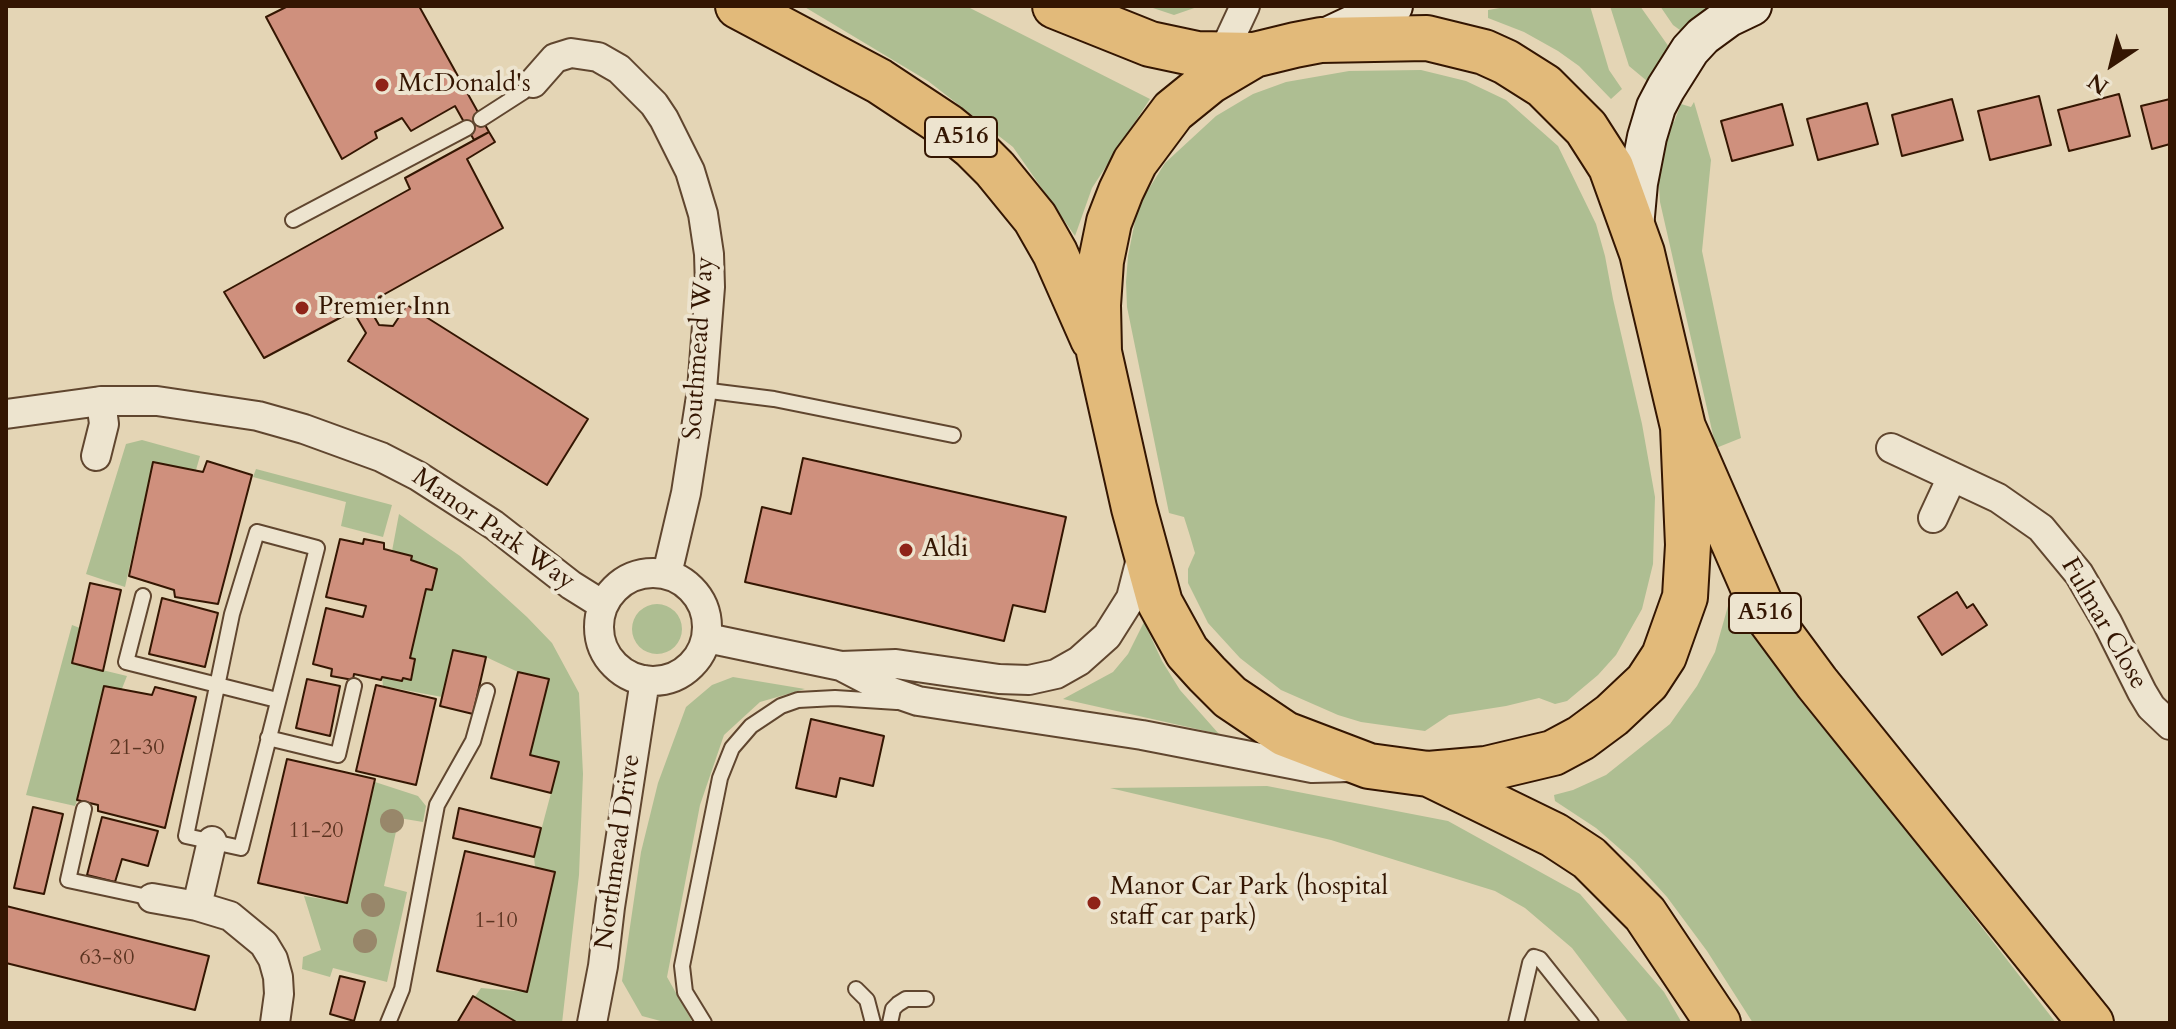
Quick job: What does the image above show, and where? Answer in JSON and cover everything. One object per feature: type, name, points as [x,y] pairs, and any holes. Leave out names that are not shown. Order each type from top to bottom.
[{"type":"highway","name":"A516","points":[[738,6],[879,81],[947,126],[995,169],[1035,218],[1099,352],[1160,603],[1187,652],[1222,689],[1285,734],[1369,766],[1428,774],[1486,769],[1553,753],[1581,738],[1612,715],[1647,682],[1664,656],[1685,597],[1688,558],[1683,427]]},
{"type":"highway","name":"A516","points":[[1055,6],[1150,44],[1229,64]]},
{"type":"highway","name":"A516","points":[[1099,352],[1101,261],[1109,222],[1121,191],[1156,130],[1173,111],[1229,64],[1321,40],[1388,15],[1506,62],[1544,86],[1586,128],[1611,167],[1634,227],[1683,427],[1763,610],[1817,683],[2091,1023]]},
{"type":"highway","name":"A516","points":[[1428,774],[1554,835],[1589,858],[1645,914],[1718,1023]]},
{"type":"main road","points":[[1634,227],[1647,137],[1656,107],[1666,88],[1690,50],[1703,36],[1729,17],[1752,6]]},
{"type":"street","points":[[1229,64],[1245,6]]},
{"type":"street","name":"Southmead Way","points":[[528,87],[562,54],[582,53],[598,57],[619,69],[654,104],[679,145],[703,214],[710,287],[702,390],[686,493],[667,574]]},
{"type":"street","points":[[96,456],[104,424],[101,401]]},
{"type":"street","name":"Manor Park Way","points":[[6,414],[101,401],[157,401],[258,416],[331,438],[381,457],[418,476],[494,525],[571,585],[603,605]]},
{"type":"street","name":"Fulmar Close","points":[[1891,448],[1998,498],[2041,528],[2079,574],[2151,707],[2170,725]]},
{"type":"street","points":[[1933,518],[1952,477]]},
{"type":"street","points":[[707,638],[841,666],[896,664],[999,679],[1029,680],[1056,674],[1079,661],[1107,636],[1131,598],[1145,546]]},
{"type":"street","points":[[648,573],[667,574],[695,591],[705,610],[707,638],[703,650],[693,664],[673,677],[645,680],[631,676],[615,665],[604,648],[599,628],[603,605],[615,588],[632,577],[648,573]]},
{"type":"street","points":[[841,666],[889,691],[918,701],[1142,735],[1312,768],[1369,766]]},
{"type":"street","name":"Northmead Drive","points":[[592,1023],[645,680]]},
{"type":"street","points":[[197,906],[212,841]]},
{"type":"street","points":[[152,898],[230,916],[264,944],[273,959],[278,977],[275,1023]]},
{"type":"lane","points":[[481,119],[528,87]]},
{"type":"lane","points":[[293,220],[467,128]]},
{"type":"lane","points":[[702,390],[774,399],[953,435]]},
{"type":"lane","points":[[257,532],[317,548],[241,848],[186,836],[217,684],[232,614],[257,532]]},
{"type":"lane","points":[[143,596],[126,662],[277,700]]},
{"type":"lane","points":[[268,738],[338,755],[354,686]]},
{"type":"lane","points":[[388,1023],[402,989],[437,805],[473,741],[487,691]]},
{"type":"lane","points":[[704,1023],[685,992],[682,966],[720,778],[732,748],[751,726],[781,706],[798,700],[918,701]]},
{"type":"lane","points":[[84,809],[68,880],[152,898]]},
{"type":"lane","points":[[1516,1023],[1534,957],[1540,959],[1591,1023]]},
{"type":"lane","points":[[856,989],[867,1000],[873,1023]]},
{"type":"lane","points":[[890,1023],[893,1009],[898,1004],[906,999],[926,999]]},
{"type":"green space","points":[[803,6],[966,6],[1150,99],[1092,188],[1075,236],[1013,147],[928,81]]},
{"type":"green space","points":[[1147,6],[1200,6],[1174,15]]},
{"type":"green space","points":[[1511,6],[1590,6],[1609,70],[1622,89],[1611,99],[1579,66],[1558,51],[1524,32],[1488,18],[1488,10]]},
{"type":"green space","points":[[1610,6],[1640,6],[1669,47],[1647,81],[1629,66]]},
{"type":"green space","points":[[1660,6],[1718,6],[1684,33],[1673,25]]},
{"type":"green space","points":[[1421,70],[1466,81],[1506,100],[1558,146],[1596,224],[1605,256],[1655,497],[1653,564],[1642,609],[1616,655],[1598,675],[1567,701],[1555,704],[1539,698],[1449,715],[1425,731],[1361,722],[1281,690],[1240,658],[1208,623],[1188,583],[1188,569],[1195,553],[1184,517],[1169,513],[1127,307],[1126,282],[1138,206],[1165,163],[1216,116],[1253,94],[1286,82],[1349,71]]},
{"type":"green space","points":[[1694,102],[1711,160],[1702,251],[1741,438],[1716,448],[1660,202],[1658,172],[1669,120],[1674,122],[1681,104],[1691,107]]},
{"type":"green space","points":[[142,440],[200,456],[196,470],[153,462],[125,587],[86,574],[126,444]]},
{"type":"green space","points":[[256,469],[392,505],[383,537],[341,526],[346,502],[253,477]]},
{"type":"green space","points":[[399,514],[460,556],[527,617],[552,643],[579,693],[583,774],[579,875],[562,1023],[518,1023],[474,998],[481,988],[527,992],[555,873],[535,867],[534,857],[559,763],[530,755],[549,680],[518,672],[486,657],[453,650],[442,697],[383,686],[382,677],[402,681],[403,678],[411,679],[415,660],[410,658],[426,589],[432,590],[437,570],[431,565],[411,560],[411,556],[392,551]]},
{"type":"green space","points":[[657,604],[675,611],[682,629],[675,647],[657,654],[639,647],[632,629],[639,611]]},
{"type":"green space","points":[[1733,604],[1799,699],[1915,841],[2056,1023],[1753,1023],[1707,951],[1667,897],[1635,862],[1596,828],[1555,801],[1554,795],[1606,775],[1670,724],[1697,686],[1715,652],[1728,606]]},
{"type":"green space","points":[[1144,622],[1180,690],[1219,734],[1063,699],[1113,672],[1128,654]]},
{"type":"green space","points":[[72,625],[80,628],[73,663],[127,676],[75,806],[26,795]]},
{"type":"green space","points":[[733,677],[805,689],[760,702],[724,735],[700,805],[667,977],[693,1023],[668,1023],[642,1016],[622,981],[641,852],[658,783],[686,707],[712,685]]},
{"type":"green space","points":[[375,782],[418,796],[426,806],[423,822],[399,818],[384,886],[407,892],[387,982],[333,968],[330,977],[302,969],[303,957],[321,950],[304,896],[347,903]]},
{"type":"green space","points":[[1267,786],[1448,821],[1580,894],[1664,992],[1682,1023],[1629,1023],[1572,948],[1525,908],[1495,891],[1331,840],[1110,788]]},
{"type":"building","name":"McDonald's","points":[[288,6],[419,6],[489,132],[474,140],[455,106],[411,131],[402,118],[375,132],[377,138],[342,159],[266,17]]},
{"type":"building","points":[[2119,94],[2130,136],[2069,151],[2058,110]]},
{"type":"building","points":[[2039,96],[2051,145],[1990,160],[1978,111]]},
{"type":"building","points":[[1952,99],[1963,140],[1902,156],[1892,115]]},
{"type":"building","points":[[2170,99],[2170,144],[2152,149],[2141,106]]},
{"type":"building","points":[[1867,103],[1878,144],[1818,160],[1807,119]]},
{"type":"building","points":[[1782,104],[1793,145],[1732,161],[1721,121]]},
{"type":"building","name":"Premier Inn","points":[[489,132],[495,142],[467,159],[503,228],[367,304],[379,325],[393,326],[407,305],[588,419],[547,485],[348,361],[366,333],[353,311],[264,358],[224,292],[410,189],[405,178]]},
{"type":"building","name":"Aldi","points":[[803,458],[1066,517],[1045,612],[1013,605],[1004,641],[745,582],[762,507],[791,514]]},
{"type":"building","points":[[207,461],[252,475],[218,604],[175,597],[174,590],[129,576],[153,462],[203,472]]},
{"type":"building","points":[[340,539],[363,544],[364,539],[384,543],[384,549],[412,556],[411,560],[437,569],[432,590],[426,589],[410,658],[415,659],[411,680],[382,677],[381,680],[354,674],[353,680],[331,676],[332,669],[313,664],[326,608],[363,617],[366,606],[326,597]]},
{"type":"building","points":[[90,583],[121,590],[103,671],[72,663]]},
{"type":"building","points":[[1957,592],[1967,608],[1973,604],[1987,625],[1942,655],[1918,617]]},
{"type":"building","points":[[162,598],[218,613],[205,667],[149,654]]},
{"type":"building","points":[[453,650],[486,657],[473,714],[440,706]]},
{"type":"building","points":[[518,672],[549,679],[530,755],[559,762],[551,793],[491,778]]},
{"type":"building","points":[[307,679],[340,686],[330,736],[296,728]]},
{"type":"building","points":[[376,685],[436,699],[416,785],[356,771]]},
{"type":"building","points":[[104,686],[152,695],[155,687],[196,697],[165,828],[98,811],[98,805],[77,800]]},
{"type":"building","points":[[811,719],[884,736],[873,786],[840,778],[836,797],[796,788]]},
{"type":"building","points":[[287,759],[375,779],[347,903],[258,883]]},
{"type":"building","points":[[33,807],[63,814],[44,894],[14,888]]},
{"type":"building","points":[[459,808],[541,828],[534,857],[453,838]]},
{"type":"building","points":[[102,817],[158,831],[148,866],[122,859],[115,882],[87,875]]},
{"type":"building","points":[[465,851],[555,872],[527,992],[437,971]]},
{"type":"building","points":[[6,906],[209,956],[195,1010],[6,963]]},
{"type":"building","points":[[340,976],[365,982],[354,1021],[330,1014]]},
{"type":"building","points":[[473,996],[518,1023],[457,1023]]},
{"type":"place","name":"McDonald's","points":[[382,85]]},
{"type":"place","name":"Premier Inn","points":[[302,308]]},
{"type":"place","name":"Aldi","points":[[906,550]]},
{"type":"place","name":"Manor Car Park (hospital staff car park)","points":[[1094,903]]}]
